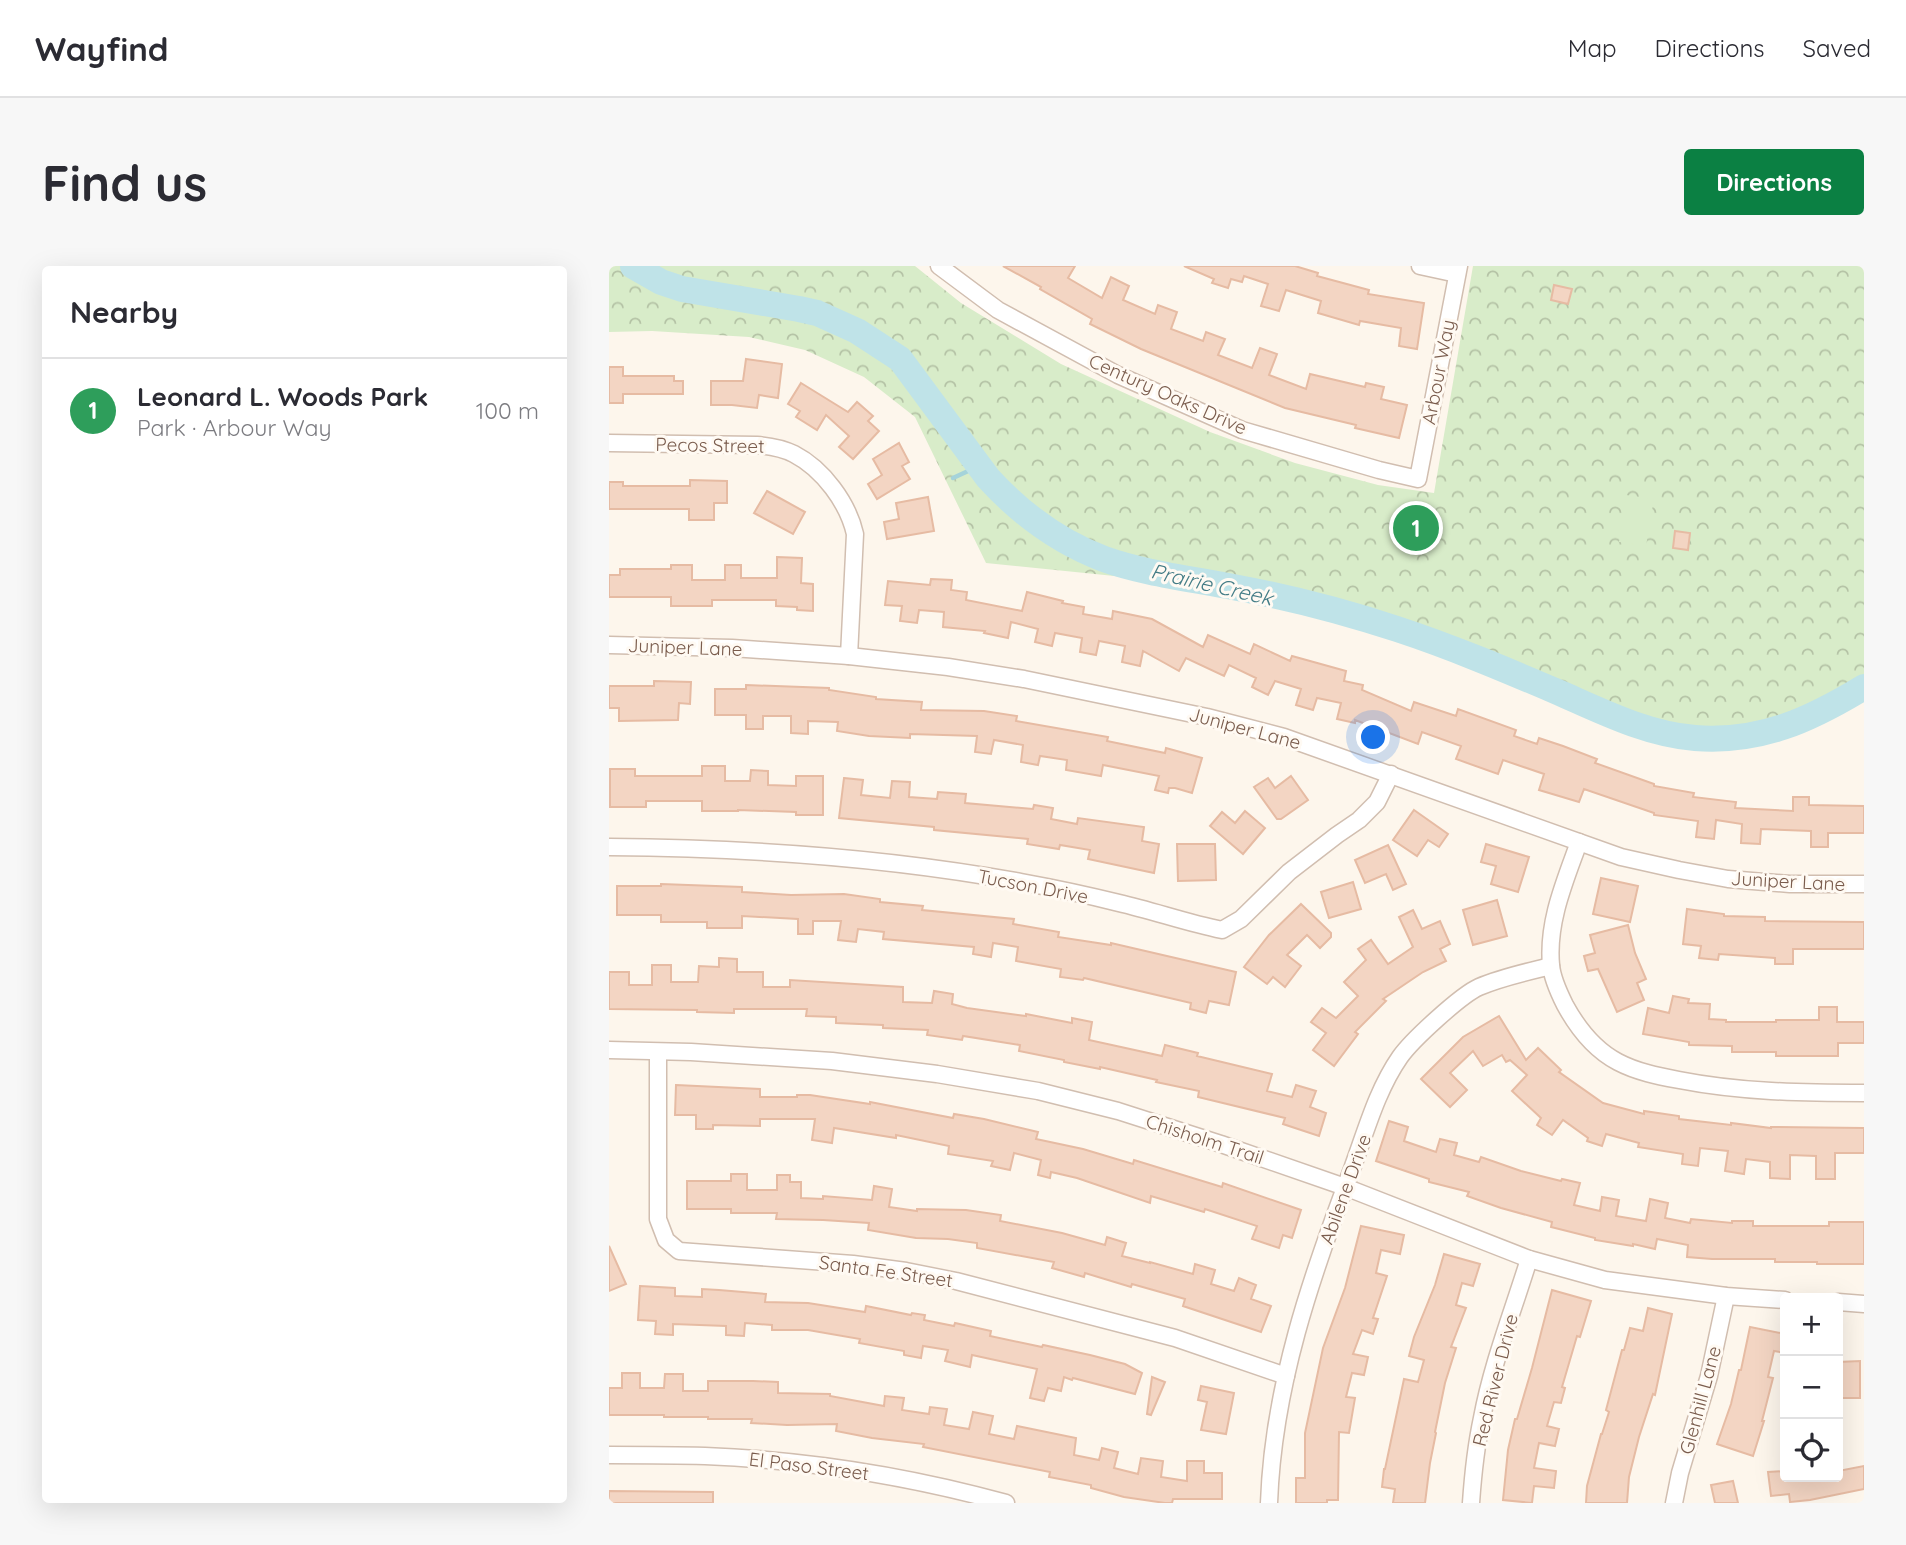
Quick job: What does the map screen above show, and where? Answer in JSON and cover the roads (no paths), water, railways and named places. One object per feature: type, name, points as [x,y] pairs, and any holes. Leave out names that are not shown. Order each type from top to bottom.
[{"type":"street","name":"Century Oaks Drive","points":[[939,266],[998,310],[1131,380],[1242,430],[1418,479]]},
{"type":"street","points":[[1420,266],[1458,270]]},
{"type":"street","name":"Arbour Way","points":[[1418,479],[1458,270]]},
{"type":"street","name":"Pecos Street","points":[[609,443],[776,447],[809,465],[837,492],[851,517],[855,534],[849,656]]},
{"type":"street","name":"Juniper Lane","points":[[609,645],[732,648],[849,656],[1024,679],[1207,717],[1284,737],[1621,857],[1728,879],[1790,884],[1864,884]]},
{"type":"street","name":"Tucson Drive","points":[[609,847],[692,847],[779,852],[917,866],[1020,882],[1118,902],[1222,930],[1241,919],[1289,872],[1359,820],[1377,802],[1391,774]]},
{"type":"street","points":[[1579,842],[1553,918],[1551,966],[1559,994],[1572,1018],[1592,1043],[1617,1062],[1649,1074],[1696,1084],[1744,1090],[1864,1093]]},
{"type":"street","name":"Abilene Drive","points":[[1269,1503],[1276,1423],[1295,1336],[1381,1090],[1401,1056],[1441,1016],[1477,988],[1513,975],[1551,966]]},
{"type":"street","name":"Chisholm Trail","points":[[609,1050],[832,1061],[937,1074],[1038,1091],[1118,1111],[1221,1144],[1345,1187],[1529,1259],[1605,1280],[1726,1296],[1780,1300]]},
{"type":"street","name":"Santa Fe Street","points":[[658,1052],[658,1219],[666,1240],[679,1251],[853,1264],[956,1281],[1175,1338],[1286,1376]]},
{"type":"street","name":"Red River Drive","points":[[1471,1503],[1482,1416],[1529,1259]]},
{"type":"street","name":"Glenhill Lane","points":[[1674,1503],[1680,1473],[1709,1376],[1726,1296]]},
{"type":"street","points":[[1843,1302],[1864,1304]]},
{"type":"street","name":"El Paso Street","points":[[609,1455],[706,1456],[841,1468],[916,1481],[1006,1503]]},
{"type":"waterway","name":"Prairie Creek","points":[[633,266],[661,282],[682,289],[817,313],[857,331],[900,359],[988,478],[1013,503],[1056,535],[1104,559],[1153,572],[1298,601],[1377,623],[1479,659],[1626,721],[1677,736],[1719,739],[1763,733],[1824,710],[1864,687]]},
{"type":"waterway","points":[[953,478],[979,466]]},
{"type":"place","name":"Leonard L. Woods Park","points":[[1416,528]]}]
